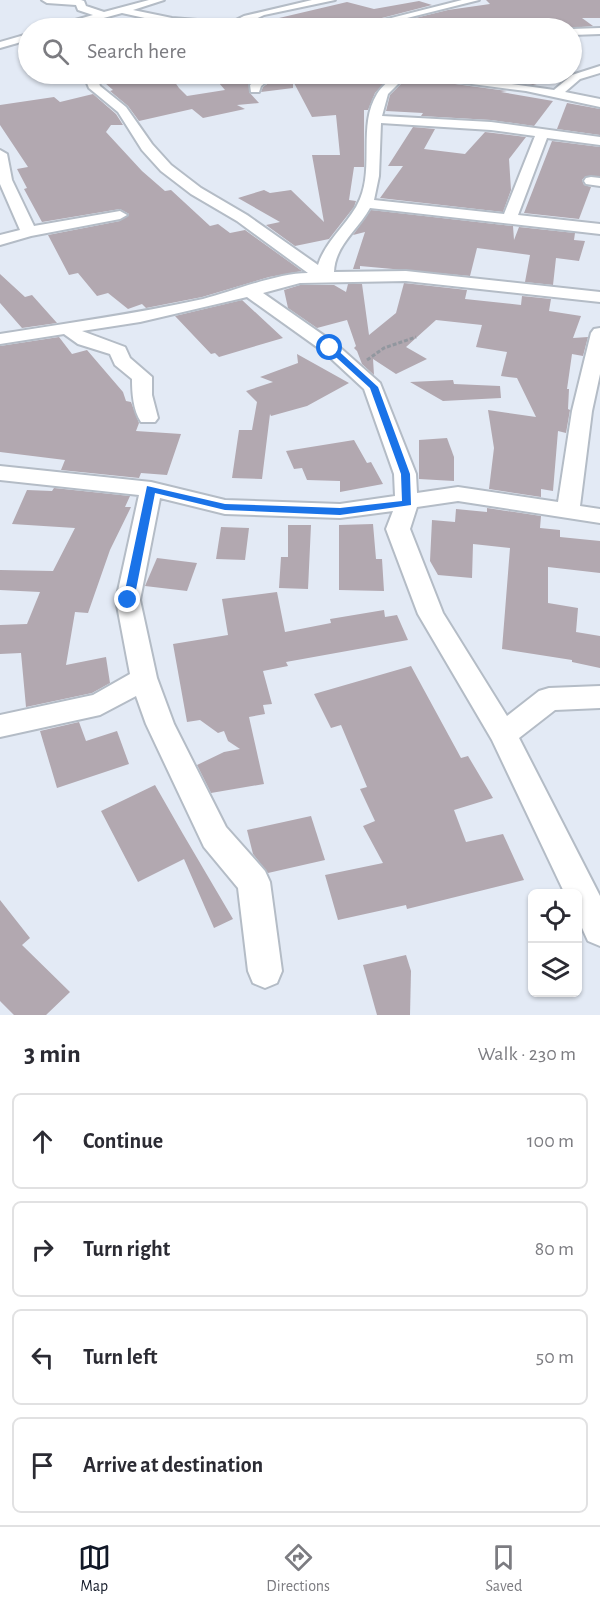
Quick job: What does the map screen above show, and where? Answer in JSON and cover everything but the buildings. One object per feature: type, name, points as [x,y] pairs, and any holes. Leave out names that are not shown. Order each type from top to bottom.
[{"type":"street","points":[[47,0],[81,3],[81,8],[84,10],[102,15]]},
{"type":"street","points":[[94,18],[159,0]]},
{"type":"street","points":[[248,18],[330,0]]},
{"type":"street","points":[[399,18],[474,0]]},
{"type":"street","points":[[123,10],[159,18]]},
{"type":"street","points":[[582,32],[600,31]]},
{"type":"street","points":[[0,45],[18,40]]},
{"type":"street","points":[[582,76],[596,70]]},
{"type":"street","points":[[93,84],[95,88],[122,110],[155,157],[196,191],[242,219],[326,278]]},
{"type":"street","points":[[255,90],[256,84]]},
{"type":"street","points":[[326,278],[325,264],[334,245],[365,203],[374,176],[372,156],[375,119],[381,96],[392,84]]},
{"type":"street","points":[[487,84],[600,103]]},
{"type":"street","points":[[556,94],[567,84]]},
{"type":"street","points":[[375,119],[479,125],[600,141]]},
{"type":"street","points":[[426,135],[467,130],[479,125]]},
{"type":"street","points":[[510,218],[543,132]]},
{"type":"street","points":[[0,154],[5,180],[29,232]]},
{"type":"street","points":[[365,203],[600,229]]},
{"type":"street","points":[[0,240],[29,232],[120,215]]},
{"type":"street","points":[[0,339],[69,329],[206,303],[300,278],[406,276],[600,297]]},
{"type":"street","points":[[248,290],[330,348],[373,387],[405,474],[407,503],[398,529],[431,614],[503,734],[600,930]]},
{"type":"street","points":[[69,329],[76,337],[118,351],[122,361],[142,377],[142,395],[148,418]]},
{"type":"street","points":[[568,511],[582,411],[600,333]]},
{"type":"street","points":[[0,473],[151,489],[225,507],[340,511],[458,494],[600,516]]},
{"type":"street","points":[[151,489],[128,600],[141,664],[160,724],[215,837],[254,882],[265,971]]},
{"type":"street","points":[[0,726],[100,704],[141,664]]},
{"type":"street","points":[[503,734],[549,699],[600,697]]},
{"type":"path","points":[[357,372],[371,355],[400,341],[416,337]]},
{"type":"route","points":[[128,600],[151,489],[225,507],[340,511],[407,503],[405,474],[373,387],[330,348]]}]
